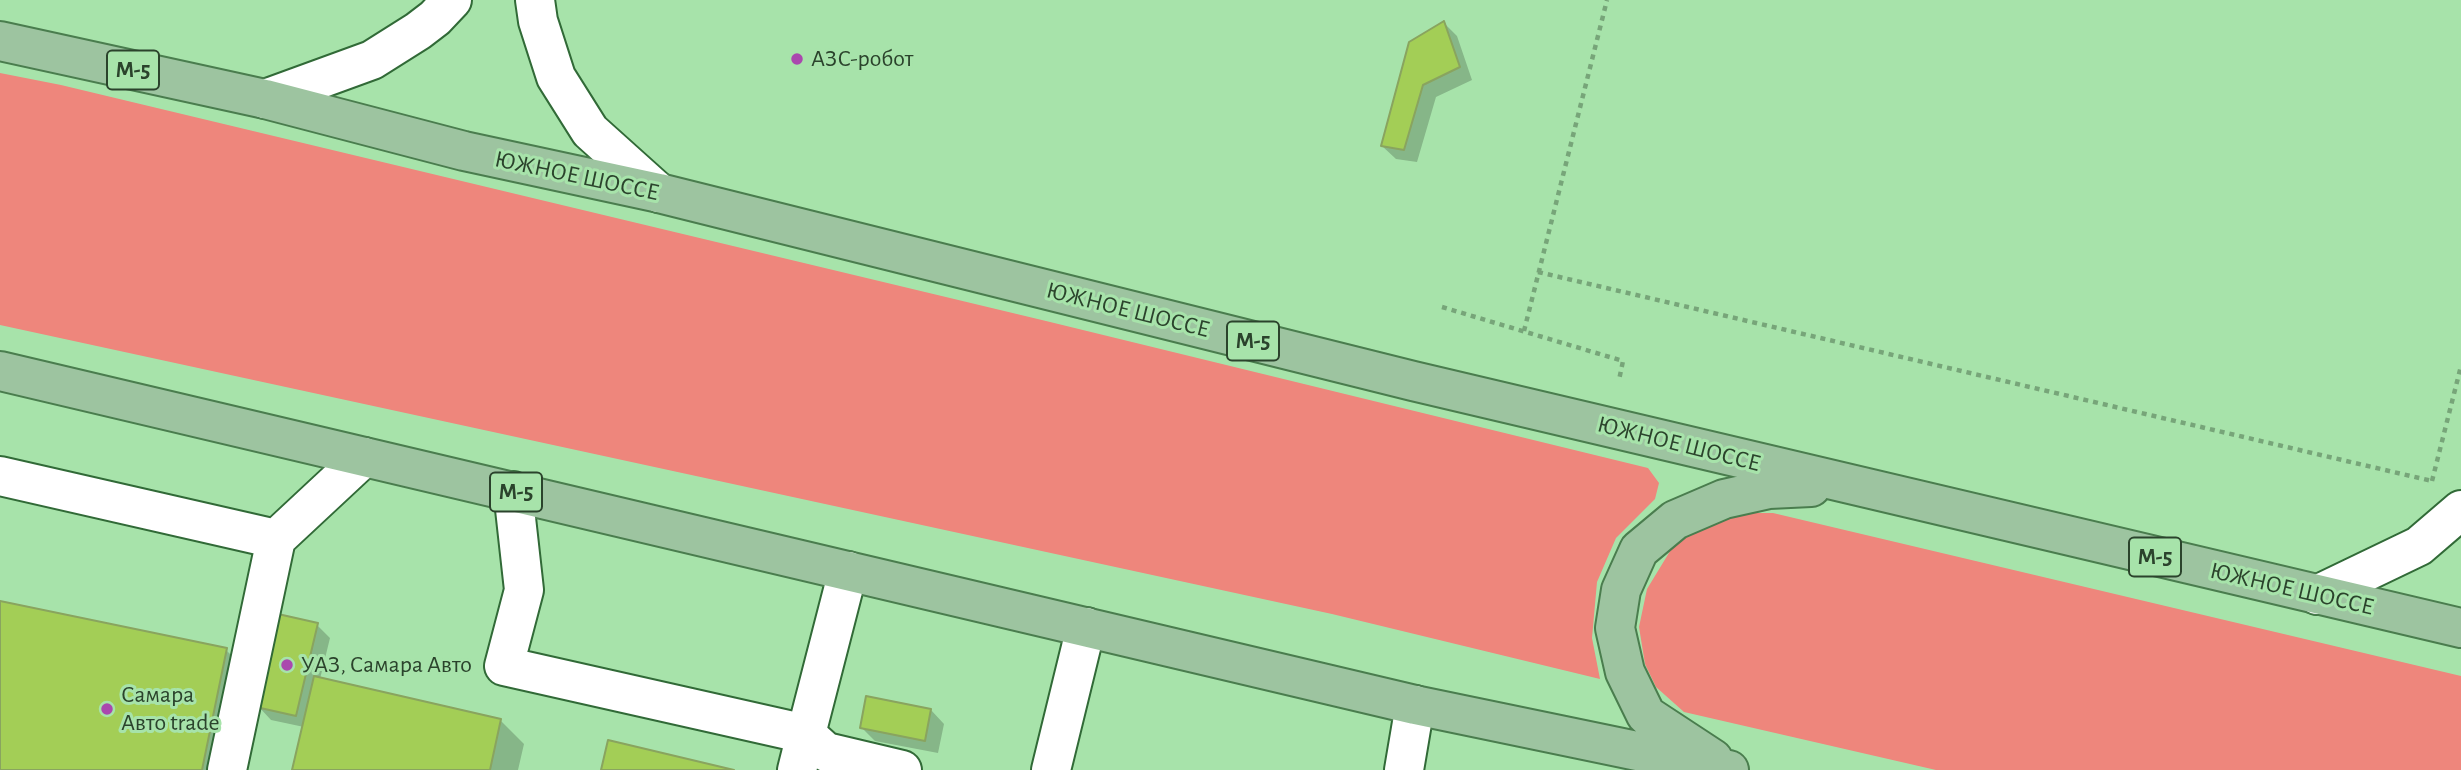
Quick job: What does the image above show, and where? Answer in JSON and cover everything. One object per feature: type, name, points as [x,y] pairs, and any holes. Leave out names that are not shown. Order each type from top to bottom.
[{"type":"main road","name":"ЮЖНОЕ ШОССЕ","points":[[0,41],[265,99],[464,151],[659,193],[1413,381],[2461,628]]},
{"type":"main road","name":"М-5","points":[[0,371],[1415,705],[1730,770]]},
{"type":"main road","points":[[1730,770],[1646,715],[1625,672],[1615,628],[1621,590],[1639,550],[1675,520],[1724,499],[1769,489],[1848,485]]},
{"type":"street","points":[[265,99],[372,60],[418,31],[452,0]]},
{"type":"street","points":[[535,0],[538,21],[556,77],[590,131],[659,193]]},
{"type":"street","points":[[227,770],[275,539],[364,457]]},
{"type":"street","points":[[0,475],[275,539]]},
{"type":"street","points":[[513,491],[524,590],[504,666],[801,752],[826,752],[902,770]]},
{"type":"street","points":[[2317,595],[2419,546],[2451,497]]},
{"type":"street","points":[[801,752],[848,570]]},
{"type":"street","points":[[1051,770],[1086,627]]},
{"type":"street","points":[[1404,770],[1415,705]]},
{"type":"path","points":[[1524,331],[1607,0]]},
{"type":"path","points":[[1538,272],[2432,481],[2451,497]]},
{"type":"path","points":[[1442,307],[1623,361],[1619,380]]},
{"type":"path","points":[[2432,481],[2461,366]]},
{"type":"shaded area","points":[[0,73],[61,85],[1046,321],[1648,468],[1659,483],[1655,499],[1616,538],[1597,582],[1592,638],[1600,679],[1332,614],[0,325]]},
{"type":"shaded area","points":[[1726,513],[1773,513],[2461,676],[2461,770],[1936,770],[1684,712],[1656,687],[1645,664],[1639,627],[1647,589],[1675,543]]},
{"type":"building","points":[[1444,21],[1460,67],[1423,85],[1404,150],[1381,146],[1409,42]]},
{"type":"building","name":"Самара Авто trade","points":[[0,601],[227,648],[202,770],[0,770]]},
{"type":"building","name":"УАЗ, Самара Авто","points":[[278,614],[318,623],[296,716],[256,707]]},
{"type":"building","points":[[314,676],[501,719],[490,770],[292,770]]},
{"type":"building","points":[[866,696],[931,709],[925,741],[860,728]]},
{"type":"building","points":[[608,740],[734,770],[601,770]]},
{"type":"place","name":"АЗС-робот","points":[[797,59]]},
{"type":"place","name":"УАЗ, Самара Авто","points":[[287,665]]},
{"type":"place","name":"Самара Авто trade","points":[[107,709]]}]
